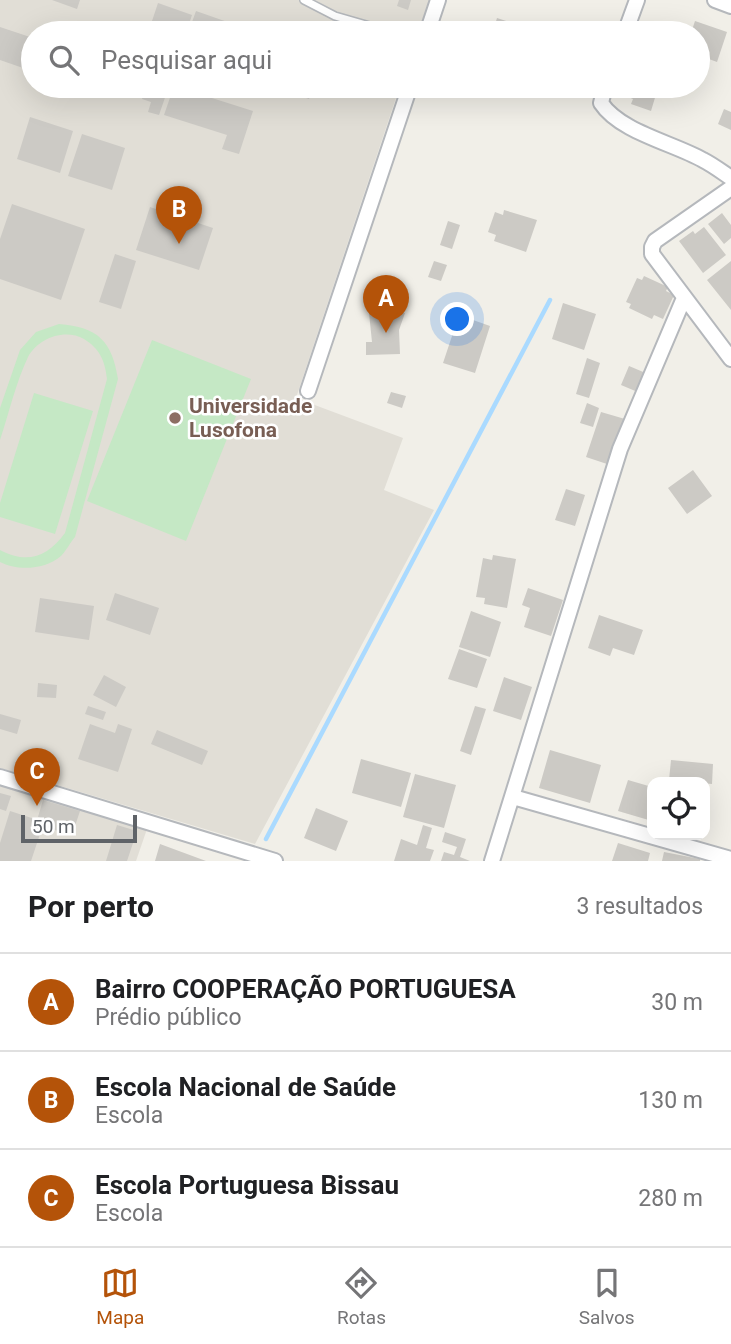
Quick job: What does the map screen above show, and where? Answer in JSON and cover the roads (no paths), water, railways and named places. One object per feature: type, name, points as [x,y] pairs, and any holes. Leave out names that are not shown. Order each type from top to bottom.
[{"type":"street","points":[[431,21],[438,0]]},
{"type":"street","points":[[629,21],[637,0]]},
{"type":"street","points":[[715,0],[731,6]]},
{"type":"street","points":[[308,391],[406,98]]},
{"type":"street","points":[[601,98],[601,103],[608,113],[702,159],[731,178]]},
{"type":"street","points":[[731,188],[655,242],[652,247],[652,254],[731,359]]},
{"type":"street","points":[[492,861],[620,449],[684,298]]},
{"type":"street","points":[[0,777],[230,854],[275,861]]},
{"type":"street","points":[[513,797],[731,859]]},
{"type":"lane","points":[[304,0],[335,16],[352,21]]},
{"type":"waterway","points":[[266,839],[550,300]]},
{"type":"place","name":"Escola Nacional de Saúde","points":[[179,244]]},
{"type":"place","name":"Bairro COOPERAÇÃO PORTUGUESA","points":[[386,333]]},
{"type":"place","name":"Universidade Lusofona","points":[[175,418]]},
{"type":"place","name":"Escola Portuguesa Bissau","points":[[37,806]]}]
